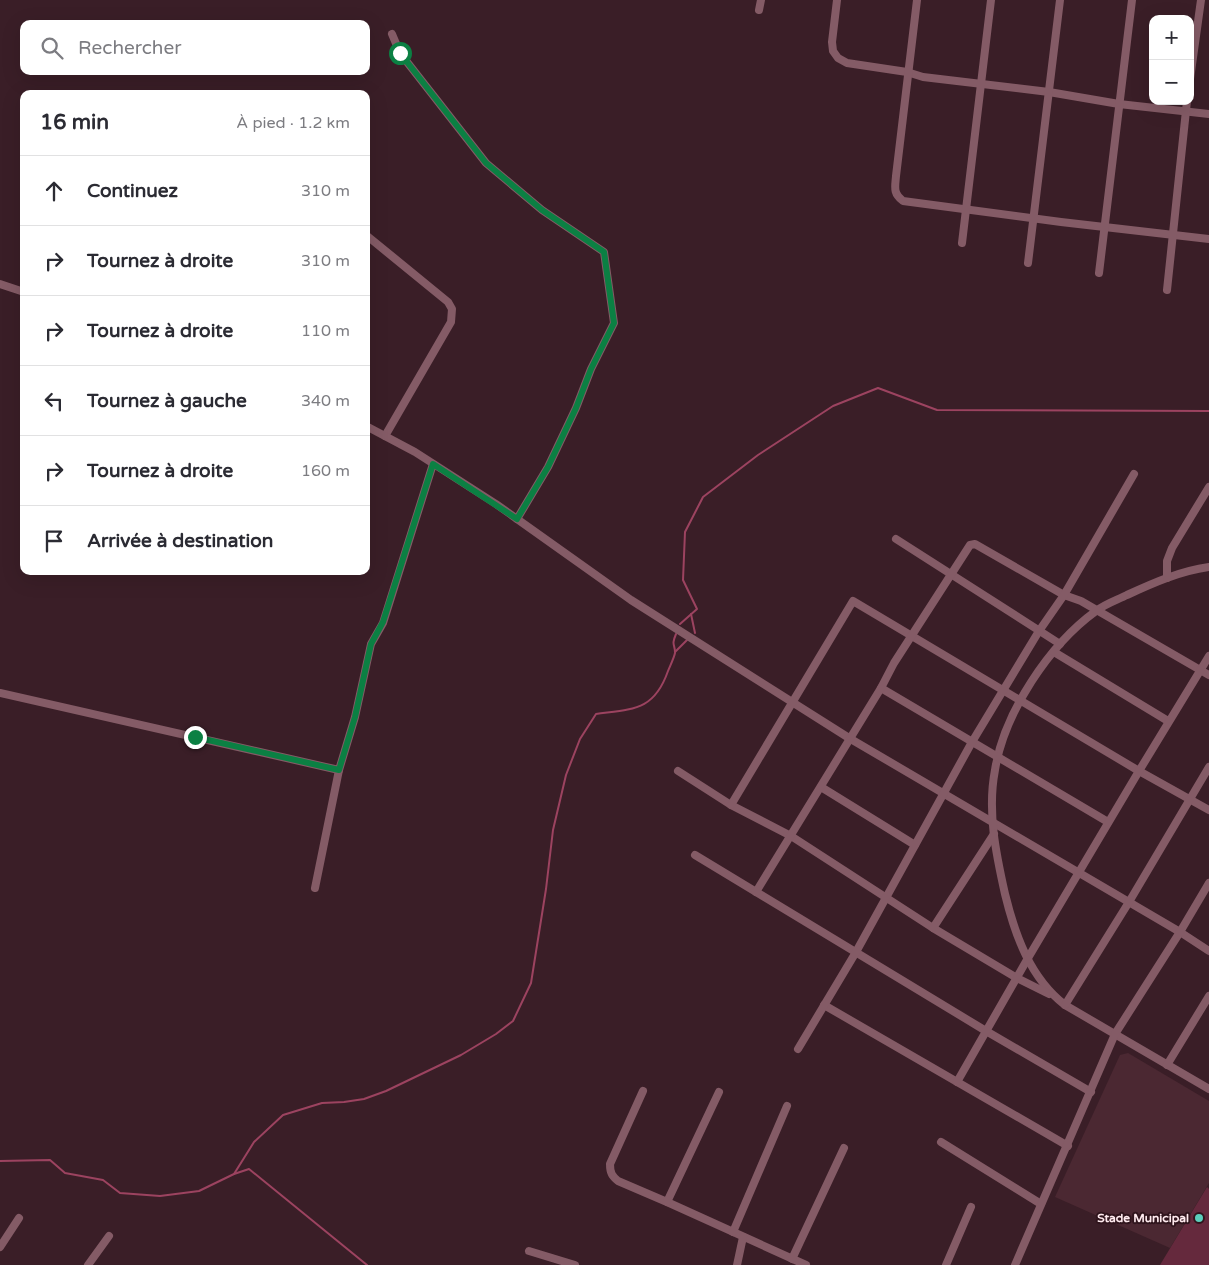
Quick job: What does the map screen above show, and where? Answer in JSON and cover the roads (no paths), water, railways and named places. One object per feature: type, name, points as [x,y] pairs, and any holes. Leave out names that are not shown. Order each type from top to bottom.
[{"type":"street","points":[[759,10],[761,0]]},
{"type":"street","points":[[838,0],[832,47],[838,58],[847,63],[907,72],[923,77],[1050,92],[1119,104],[1209,114]]},
{"type":"street","points":[[917,0],[907,72],[895,187],[897,196],[904,200],[966,209],[1209,239]]},
{"type":"street","points":[[962,243],[991,0]]},
{"type":"street","points":[[1028,263],[1060,0]]},
{"type":"street","points":[[1099,273],[1132,0]]},
{"type":"street","points":[[1193,60],[1201,0]]},
{"type":"street","points":[[392,34],[400,53],[486,163],[542,210],[604,252],[614,323],[591,369],[576,408],[548,467],[517,519]]},
{"type":"street","points":[[1167,290],[1187,105]]},
{"type":"street","points":[[370,238],[448,302],[452,309],[451,322],[385,436]]},
{"type":"street","points":[[0,284],[20,291]]},
{"type":"street","points":[[370,428],[433,464],[517,519],[631,600],[849,738],[1180,932],[1209,951]]},
{"type":"street","points":[[315,888],[339,770],[355,717],[371,644],[383,622],[433,464]]},
{"type":"street","points":[[798,1049],[856,952],[1002,690],[1064,595],[1134,474]]},
{"type":"street","points":[[1167,578],[1167,561],[1172,548],[1209,487]]},
{"type":"street","points":[[896,539],[1060,644]]},
{"type":"street","points":[[756,892],[881,688],[894,663],[952,575],[968,547],[972,544],[1064,595],[1081,601],[1209,675]]},
{"type":"street","points":[[1053,996],[1042,982],[1018,938],[1008,906],[994,834],[993,784],[997,757],[1009,724],[1029,685],[1060,644],[1097,610],[1167,578],[1209,567]]},
{"type":"street","points":[[731,805],[853,601],[1139,771],[1209,810]]},
{"type":"street","points":[[1054,652],[1168,721]]},
{"type":"street","points":[[957,1082],[1108,822],[1209,656]]},
{"type":"street","points":[[881,688],[1108,822]]},
{"type":"street","points":[[0,693],[339,770]]},
{"type":"street","points":[[1065,1005],[1209,767]]},
{"type":"street","points":[[678,771],[731,805],[791,836],[933,928],[1017,978],[1053,996],[1065,1005],[1209,1089]]},
{"type":"street","points":[[821,787],[915,846]]},
{"type":"street","points":[[933,928],[994,834]]},
{"type":"street","points":[[695,855],[986,1031],[1091,1092]]},
{"type":"street","points":[[1015,1265],[1115,1034],[1209,883]]},
{"type":"street","points":[[1167,1065],[1209,996]]},
{"type":"street","points":[[824,1005],[1068,1146]]},
{"type":"street","points":[[643,1091],[612,1161],[611,1174],[618,1181],[806,1265]]},
{"type":"street","points":[[667,1202],[719,1092]]},
{"type":"street","points":[[733,1232],[787,1106]]},
{"type":"street","points":[[941,1142],[1041,1204]]},
{"type":"street","points":[[792,1259],[844,1148]]},
{"type":"street","points":[[946,1265],[971,1208]]},
{"type":"street","points":[[0,1247],[19,1218]]},
{"type":"street","points":[[88,1265],[109,1236]]},
{"type":"street","points":[[737,1265],[743,1237]]},
{"type":"street","points":[[530,1251],[575,1265]]},
{"type":"waterway","points":[[680,624],[697,609],[683,580],[685,532],[703,497],[758,455],[833,406],[878,388],[937,410],[1209,411]]},
{"type":"waterway","points":[[691,614],[695,633]]},
{"type":"waterway","points":[[0,1161],[50,1160],[65,1173],[103,1180],[120,1193],[160,1196],[199,1191],[234,1174],[254,1142],[283,1115],[322,1103],[364,1099],[386,1091],[461,1055],[496,1034],[513,1021],[531,983],[553,830],[566,775],[580,739],[596,714],[641,706],[656,694],[674,657],[673,643],[676,634]]},
{"type":"waterway","points":[[675,652],[687,640]]},
{"type":"waterway","points":[[234,1174],[249,1169],[367,1265]]},
{"type":"place","name":"Stade Municipal","points":[[1199,1218]]}]
